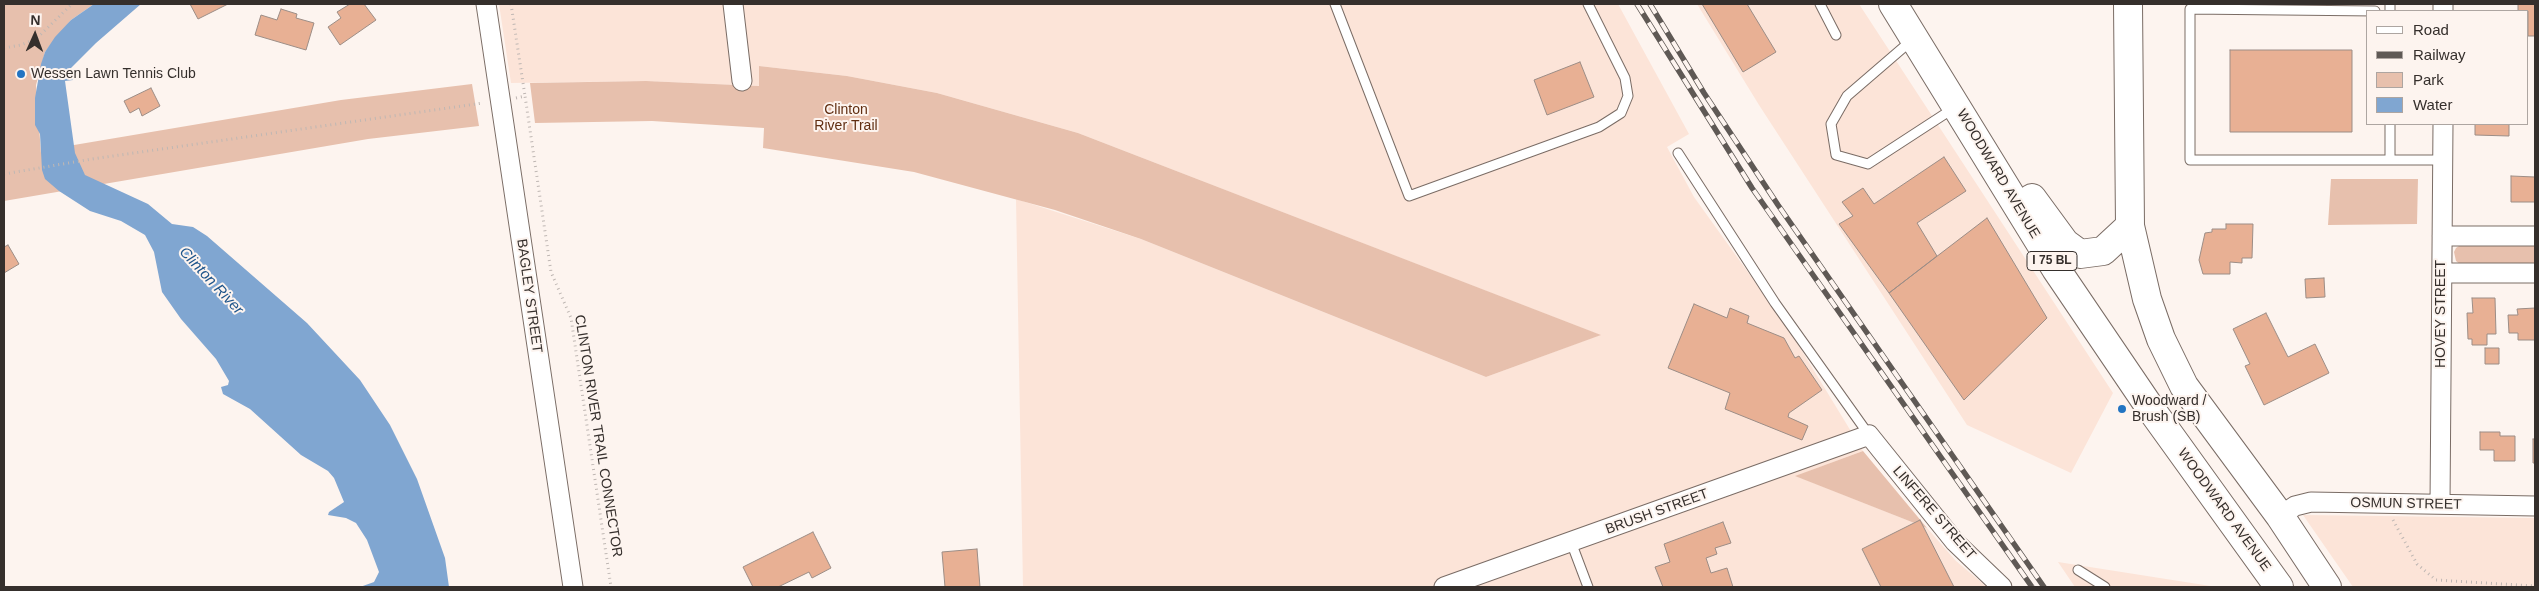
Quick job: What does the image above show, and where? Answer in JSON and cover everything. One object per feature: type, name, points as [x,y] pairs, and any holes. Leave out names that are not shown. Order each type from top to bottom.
[{"type":"main road","name":"WOODWARD AVENUE","points":[[1893,4],[2056,269],[2153,412],[2279,587]]},
{"type":"main road","points":[[2128,4],[2130,226],[2147,299],[2171,363],[2217,434],[2280,516],[2327,587]]},
{"type":"main road","points":[[1957,106],[1999,151],[2064,243],[2080,254],[2103,251],[2130,226]]},
{"type":"street","name":"BAGLEY STREET","points":[[486,4],[573,587]]},
{"type":"street","points":[[733,4],[742,81]]},
{"type":"street","name":"HOVEY STREET","points":[[2440,504],[2442,125]]},
{"type":"street","points":[[2442,236],[2535,236]]},
{"type":"street","points":[[2442,273],[2535,273]]},
{"type":"street","name":"BRUSH STREET","points":[[1444,587],[1869,435]]},
{"type":"street","name":"LINFERE STREET","points":[[1869,435],[1955,542],[2002,587]]},
{"type":"street","name":"OSMUN STREET","points":[[2280,516],[2303,503],[2535,506]]},
{"type":"lane","points":[[1335,4],[1410,196],[1599,128],[1621,113],[1628,96],[1625,78],[1588,4]]},
{"type":"lane","points":[[1820,4],[1836,35]]},
{"type":"lane","points":[[2366,11],[2190,10],[2190,160],[2442,160]]},
{"type":"lane","points":[[1914,38],[1847,96],[1831,124],[1836,155],[1868,164],[1957,106]]},
{"type":"lane","points":[[2390,125],[2390,159]]},
{"type":"lane","points":[[1678,153],[1775,303],[1869,435]]},
{"type":"lane","points":[[1571,542],[1588,587]]},
{"type":"lane","points":[[2078,570],[2105,587]]},
{"type":"path","points":[[4,48],[21,46],[36,39],[72,4]]},
{"type":"path","name":"CLINTON RIVER TRAIL CONNECTOR","points":[[511,4],[551,272],[571,318],[610,587]]},
{"type":"path","points":[[512,98],[525,96]]},
{"type":"path","points":[[4,174],[92,159],[484,103]]},
{"type":"path","points":[[2385,503],[2417,564],[2436,580],[2535,586]]},
{"type":"shaded area","points":[[499,4],[1618,4],[1689,134],[1667,147],[1694,197],[1788,328],[1863,451],[1796,476],[1927,528],[1956,561],[1987,587],[1023,587],[1016,199],[1141,239],[1486,377],[1600,335],[1078,133],[937,93],[847,76],[759,66],[760,86],[646,81],[511,83]]},
{"type":"shaded area","points":[[1697,4],[1859,4],[2113,393],[2071,473],[1967,425],[1759,105]]},
{"type":"shaded area","points":[[2303,515],[2535,518],[2535,587],[2353,587]]},
{"type":"shaded area","points":[[2058,562],[2217,587],[2075,587]]},
{"type":"green space","points":[[4,4],[94,4],[71,20],[45,52],[36,85],[41,153],[74,145],[341,100],[472,84],[479,126],[368,139],[4,201]]},
{"type":"green space","name":"Clinton River Trail","points":[[759,66],[847,76],[937,93],[1078,133],[1601,335],[1486,377],[1141,239],[1055,210],[914,172],[763,148],[764,128],[652,121],[535,123],[530,83],[646,81],[759,86]]},
{"type":"green space","points":[[2331,179],[2418,179],[2417,224],[2328,225]]},
{"type":"green space","points":[[2462,244],[2535,244],[2535,265],[2460,264],[2456,261],[2454,252]]},
{"type":"green space","points":[[1863,451],[1927,528],[1795,476]]},
{"type":"water","name":"Clinton River","points":[[94,4],[141,4],[96,43],[68,71],[73,80],[65,81],[75,153],[85,175],[148,204],[172,224],[193,227],[207,236],[307,323],[360,380],[390,425],[417,479],[445,558],[449,587],[360,587],[374,582],[379,572],[367,540],[356,523],[346,518],[328,515],[329,512],[344,502],[334,478],[328,471],[301,455],[250,409],[223,394],[221,387],[228,385],[229,381],[216,359],[181,319],[162,292],[154,252],[145,235],[121,221],[90,211],[59,191],[45,179],[42,170],[40,134],[35,125],[35,98],[41,64],[45,52],[55,37],[71,20]]},
{"type":"building","points":[[190,4],[228,4],[198,19]]},
{"type":"building","points":[[350,4],[364,4],[376,20],[340,45],[328,27],[341,18],[337,12]]},
{"type":"building","points":[[1702,4],[1747,4],[1776,52],[1743,72]]},
{"type":"building","points":[[2518,4],[2535,4],[2535,36],[2529,36],[2529,10],[2518,10]]},
{"type":"building","points":[[281,9],[297,14],[296,18],[314,23],[306,50],[255,35],[261,15],[277,20]]},
{"type":"building","points":[[2230,50],[2352,50],[2352,132],[2230,132]]},
{"type":"building","points":[[1580,62],[1594,97],[1547,115],[1534,80]]},
{"type":"building","points":[[151,88],[160,106],[142,116],[139,108],[130,113],[124,101]]},
{"type":"building","points":[[2475,125],[2509,125],[2509,136],[2475,135]]},
{"type":"building","points":[[1944,157],[1966,191],[1917,223],[1937,256],[1889,293],[1839,224],[1853,216],[1842,202],[1863,188],[1874,204]]},
{"type":"building","points":[[2511,176],[2535,177],[2535,202],[2511,202]]},
{"type":"building","points":[[1987,218],[2047,318],[1964,400],[1889,293]]},
{"type":"building","points":[[2226,224],[2253,224],[2252,258],[2242,258],[2242,263],[2230,262],[2230,274],[2203,274],[2199,260],[2205,233],[2212,232],[2212,229],[2226,229]]},
{"type":"building","points":[[8,245],[19,264],[4,273],[4,247]]},
{"type":"building","points":[[2324,278],[2325,297],[2306,298],[2305,279]]},
{"type":"building","points":[[2472,298],[2495,298],[2496,334],[2487,334],[2487,345],[2472,345],[2472,339],[2468,339],[2467,313],[2473,313]]},
{"type":"building","points":[[1694,304],[1727,318],[1730,308],[1749,316],[1747,323],[1784,338],[1795,358],[1799,356],[1822,390],[1789,413],[1788,417],[1808,426],[1802,440],[1725,409],[1730,393],[1668,368]]},
{"type":"building","points":[[2535,308],[2535,340],[2518,340],[2518,333],[2509,333],[2508,315],[2518,315],[2517,309]]},
{"type":"building","points":[[2266,313],[2288,357],[2315,344],[2329,373],[2264,405],[2245,366],[2250,364],[2233,329]]},
{"type":"building","points":[[2485,348],[2499,348],[2499,364],[2485,364]]},
{"type":"building","points":[[2480,432],[2500,432],[2500,436],[2515,436],[2515,461],[2494,461],[2494,450],[2480,450]]},
{"type":"building","points":[[2533,439],[2535,439],[2535,463],[2533,463]]},
{"type":"building","points":[[1920,520],[1954,587],[1881,587],[1862,549]]},
{"type":"building","points":[[1723,522],[1731,543],[1715,548],[1717,554],[1706,558],[1711,573],[1727,568],[1733,587],[1663,587],[1655,567],[1670,562],[1664,544]]},
{"type":"building","points":[[813,532],[831,568],[812,578],[809,572],[778,587],[753,587],[743,567]]},
{"type":"building","points":[[977,549],[980,587],[945,587],[942,552]]},
{"type":"railway","points":[[1637,4],[1752,188],[2032,587]]},
{"type":"railway","points":[[1650,4],[1704,93],[1778,205],[2044,587]]},
{"type":"place","name":"Wessen Lawn Tennis Club","points":[[21,74]]},
{"type":"place","name":"Woodward / Brush (SB)","points":[[2122,409]]}]
